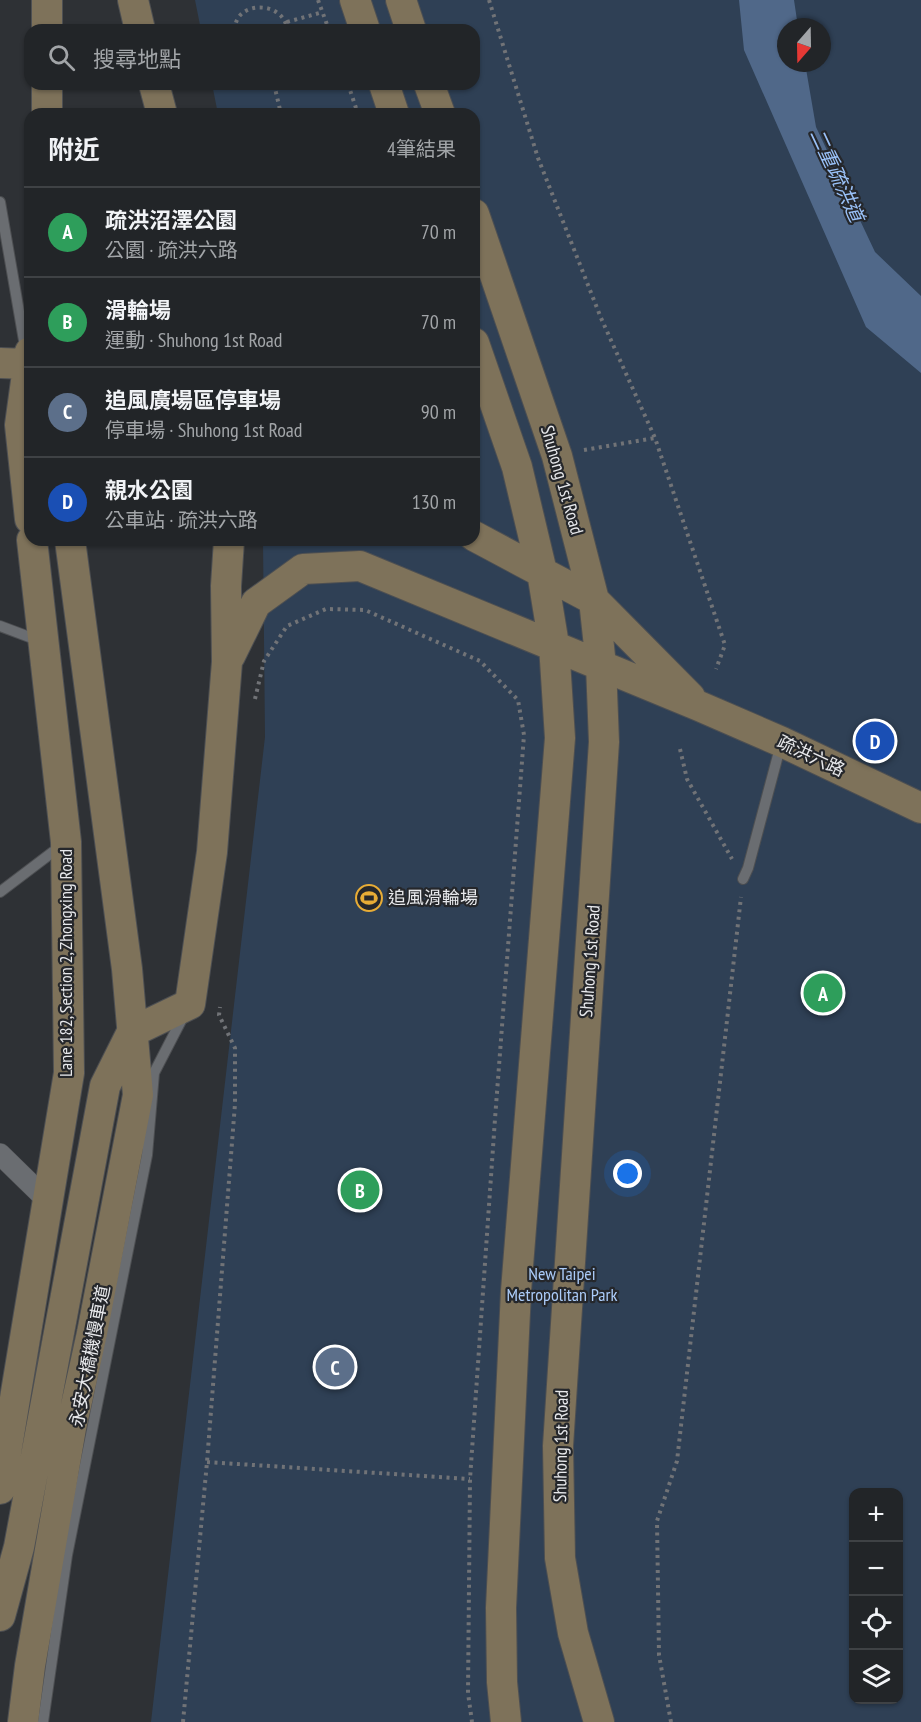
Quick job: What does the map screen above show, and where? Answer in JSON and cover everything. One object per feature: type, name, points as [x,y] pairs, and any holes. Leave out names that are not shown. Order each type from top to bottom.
[{"type":"street","points":[[47,0],[47,24]]},
{"type":"street","points":[[133,0],[139,24]]},
{"type":"street","points":[[355,0],[363,24]]},
{"type":"street","points":[[401,0],[409,24]]},
{"type":"street","points":[[47,90],[47,108]]},
{"type":"street","points":[[156,90],[160,108]]},
{"type":"street","points":[[386,90],[392,108]]},
{"type":"street","points":[[431,90],[438,108]]},
{"type":"street","name":"Shuhong 1st Road","points":[[480,231],[557,456],[594,600],[601,665],[604,742],[558,1446],[560,1558],[573,1633],[599,1722]]},
{"type":"street","points":[[480,360],[517,467],[542,572],[554,645],[560,738],[516,1291],[503,1532],[501,1618],[502,1682],[506,1722]]},
{"type":"street","points":[[22,362],[20,425],[24,463]]},
{"type":"street","points":[[480,539],[594,600]]},
{"type":"street","name":"Lane 182, Section 2, Zhongxing Road","points":[[0,1489],[4,1441],[69,1073],[66,842],[33,546]]},
{"type":"street","points":[[24,1722],[30,1666],[69,1440],[138,1095],[127,969],[71,546]]},
{"type":"street","points":[[0,1616],[19,1547],[105,1086],[132,1032],[190,1004],[212,852],[227,662],[228,546]]},
{"type":"street","name":"疏洪六路","points":[[227,662],[256,603],[303,569],[360,566],[699,706],[782,742],[921,808]]},
{"type":"street","name":"疏洪六路","points":[[594,600],[699,706]]},
{"type":"street","points":[[0,1154],[48,1201]]},
{"type":"lane","points":[[0,202],[22,362]]},
{"type":"lane","points":[[0,626],[44,642]]},
{"type":"lane","points":[[743,879],[782,742]]},
{"type":"lane","points":[[0,892],[66,842]]},
{"type":"lane","name":"永安大橋機慢車道","points":[[43,1722],[67,1555],[147,1155],[154,1073],[190,1004]]},
{"type":"path","points":[[318,0],[327,24]]},
{"type":"path","points":[[489,0],[538,158],[601,318],[655,438],[724,645],[716,669]]},
{"type":"path","points":[[235,24],[238,14],[255,2],[265,2],[275,6],[287,22],[322,12]]},
{"type":"path","points":[[275,90],[280,108]]},
{"type":"path","points":[[350,90],[356,108]]},
{"type":"path","points":[[581,450],[655,438]]},
{"type":"path","points":[[254,708],[264,660],[287,626],[326,609],[365,610],[480,661],[518,700],[524,735],[470,1479],[468,1693],[471,1722]]},
{"type":"path","points":[[671,1722],[659,1655],[657,1521],[677,1461],[743,879],[687,779],[680,749]]},
{"type":"path","points":[[183,1722],[207,1462],[235,1104],[235,1048],[219,1016],[220,1004]]},
{"type":"path","points":[[207,1462],[470,1479]]},
{"type":"green space","name":"New Taipei Metropolitan Park","points":[[195,0],[921,0],[921,1722],[151,1722],[265,737],[263,546],[480,546],[480,108],[217,108],[213,90],[480,90],[480,24],[200,24]]},
{"type":"water","name":"二重疏洪道","points":[[739,0],[794,0],[797,18],[777,18],[777,72],[807,72],[816,127],[875,252],[921,296],[921,373],[866,327],[744,50]]},
{"type":"place","name":"親水公園","points":[[875,741]]},
{"type":"place","name":"追風滑輪場","points":[[369,898]]},
{"type":"place","name":"疏洪沼澤公園","points":[[823,993]]},
{"type":"place","name":"滑輪場","points":[[360,1190]]},
{"type":"place","name":"追風廣場區停車場","points":[[335,1367]]}]
